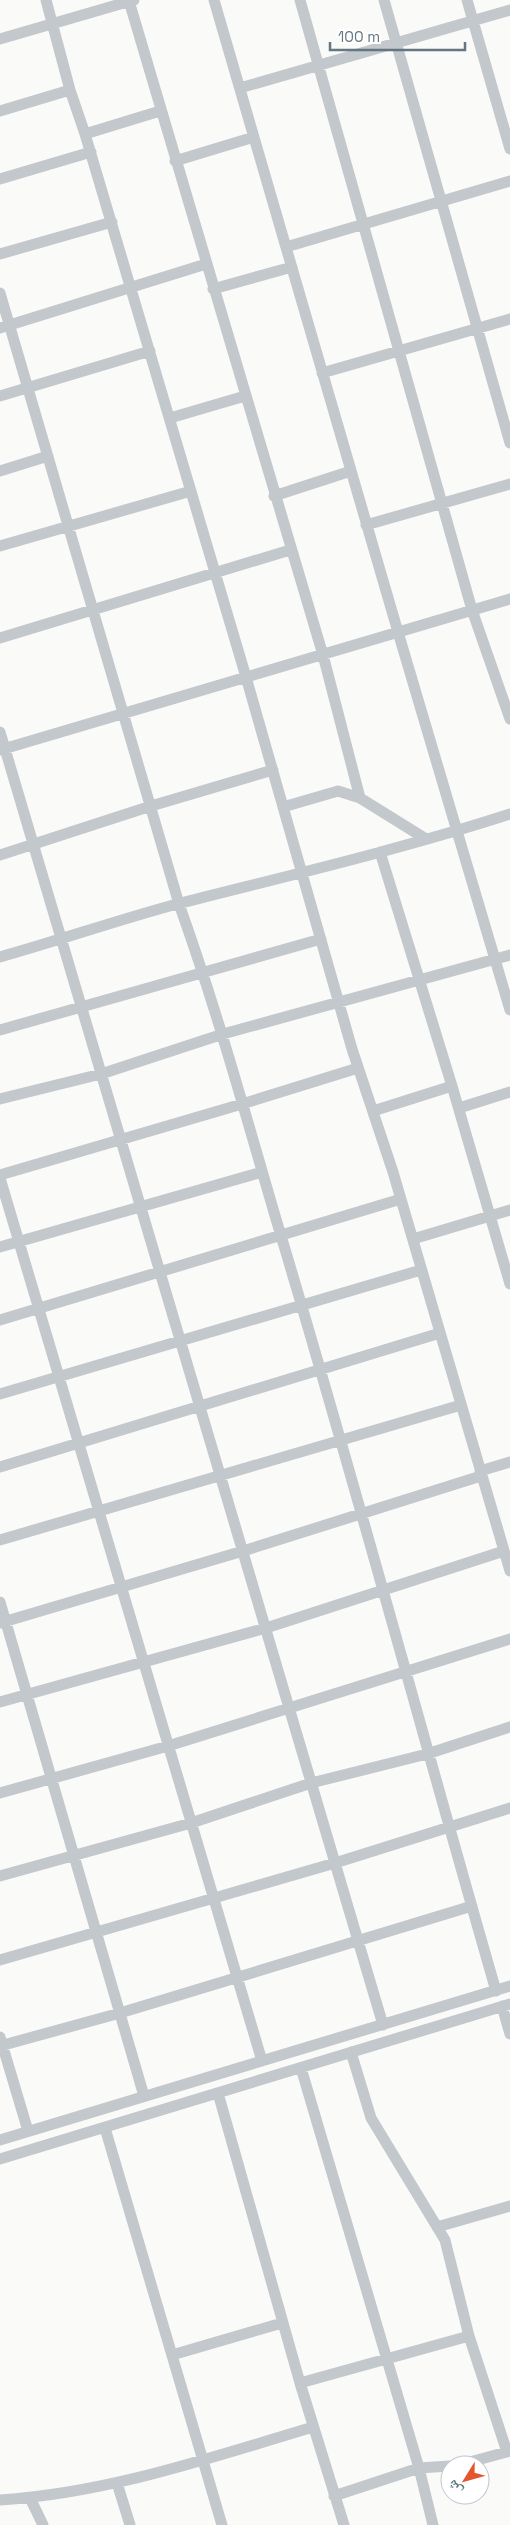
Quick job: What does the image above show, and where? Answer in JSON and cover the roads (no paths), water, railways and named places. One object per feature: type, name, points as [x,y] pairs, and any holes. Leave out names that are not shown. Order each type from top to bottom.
[{"type":"street","points":[[46,0],[70,90],[91,152],[216,573],[338,1002],[401,1199],[480,1474],[510,1571]]},
{"type":"street","points":[[214,0],[366,525],[510,1010]]},
{"type":"street","points":[[300,0],[472,610],[510,719]]},
{"type":"street","points":[[384,0],[510,443]]},
{"type":"street","points":[[468,0],[510,149]]},
{"type":"street","points":[[0,39],[131,1],[160,110],[322,655],[360,798]]},
{"type":"street","points":[[240,88],[510,10]]},
{"type":"street","points":[[0,111],[70,90]]},
{"type":"street","points":[[85,134],[160,110]]},
{"type":"street","points":[[175,161],[254,137]]},
{"type":"street","points":[[0,179],[91,152]]},
{"type":"street","points":[[286,247],[510,181]]},
{"type":"street","points":[[0,254],[112,222]]},
{"type":"street","points":[[5,326],[206,264]]},
{"type":"street","points":[[213,289],[292,267]]},
{"type":"street","points":[[0,293],[5,326],[28,388],[179,904],[223,1034],[262,1172],[303,1304],[427,1754],[496,1990]]},
{"type":"street","points":[[322,373],[510,319]]},
{"type":"street","points":[[0,396],[150,351]]},
{"type":"street","points":[[170,418],[245,396]]},
{"type":"street","points":[[0,471],[48,456]]},
{"type":"street","points":[[274,496],[351,471]]},
{"type":"street","points":[[366,525],[510,484]]},
{"type":"street","points":[[0,546],[191,490]]},
{"type":"street","points":[[0,638],[290,550]]},
{"type":"street","points":[[2,749],[510,599]]},
{"type":"street","points":[[0,732],[2,749],[62,940],[383,2024]]},
{"type":"street","points":[[0,855],[150,806],[273,770]]},
{"type":"street","points":[[284,807],[338,791],[360,798],[426,840]]},
{"type":"street","points":[[0,958],[179,904],[426,840],[510,814]]},
{"type":"street","points":[[380,852],[459,1108],[510,1284]]},
{"type":"street","points":[[0,1030],[321,939]]},
{"type":"street","points":[[0,1099],[101,1074],[223,1034],[510,955]]},
{"type":"street","points":[[262,2061],[0,1176],[358,1068]]},
{"type":"street","points":[[373,1111],[452,1086]]},
{"type":"street","points":[[459,1108],[510,1092]]},
{"type":"street","points":[[0,1247],[140,1205],[262,1172]]},
{"type":"street","points":[[0,1320],[401,1199]]},
{"type":"street","points":[[412,1239],[510,1210]]},
{"type":"street","points":[[0,1394],[422,1270]]},
{"type":"street","points":[[0,1467],[440,1333]]},
{"type":"street","points":[[0,1540],[460,1404]]},
{"type":"street","points":[[3,1622],[361,1515],[510,1462]]},
{"type":"street","points":[[0,1702],[266,1628],[504,1551]]},
{"type":"street","points":[[0,1602],[3,1622],[76,1855],[96,1933],[144,2096]]},
{"type":"street","points":[[0,1794],[168,1746],[510,1639]]},
{"type":"street","points":[[0,1876],[191,1823],[311,1783],[427,1754],[510,1727]]},
{"type":"street","points":[[0,1960],[335,1863],[510,1808]]},
{"type":"street","points":[[28,2131],[1,2043],[120,2013],[472,1906]]},
{"type":"street","points":[[0,2140],[510,1986]]},
{"type":"street","points":[[0,2159],[506,2005],[510,2034]]},
{"type":"street","points":[[351,2052],[371,2118],[445,2240],[469,2336],[508,2452],[490,2457]]},
{"type":"street","points":[[301,2068],[419,2468],[433,2525]]},
{"type":"street","points":[[218,2093],[282,2323],[344,2525]]},
{"type":"street","points":[[105,2128],[222,2525]]},
{"type":"street","points":[[437,2227],[510,2206]]},
{"type":"street","points":[[172,2355],[282,2323]]},
{"type":"street","points":[[300,2383],[469,2336]]},
{"type":"street","points":[[0,2500],[30,2498],[117,2483],[203,2460],[313,2427]]},
{"type":"street","points":[[334,2496],[419,2468],[440,2467]]},
{"type":"street","points":[[117,2483],[130,2525]]},
{"type":"street","points":[[30,2498],[43,2525]]}]
